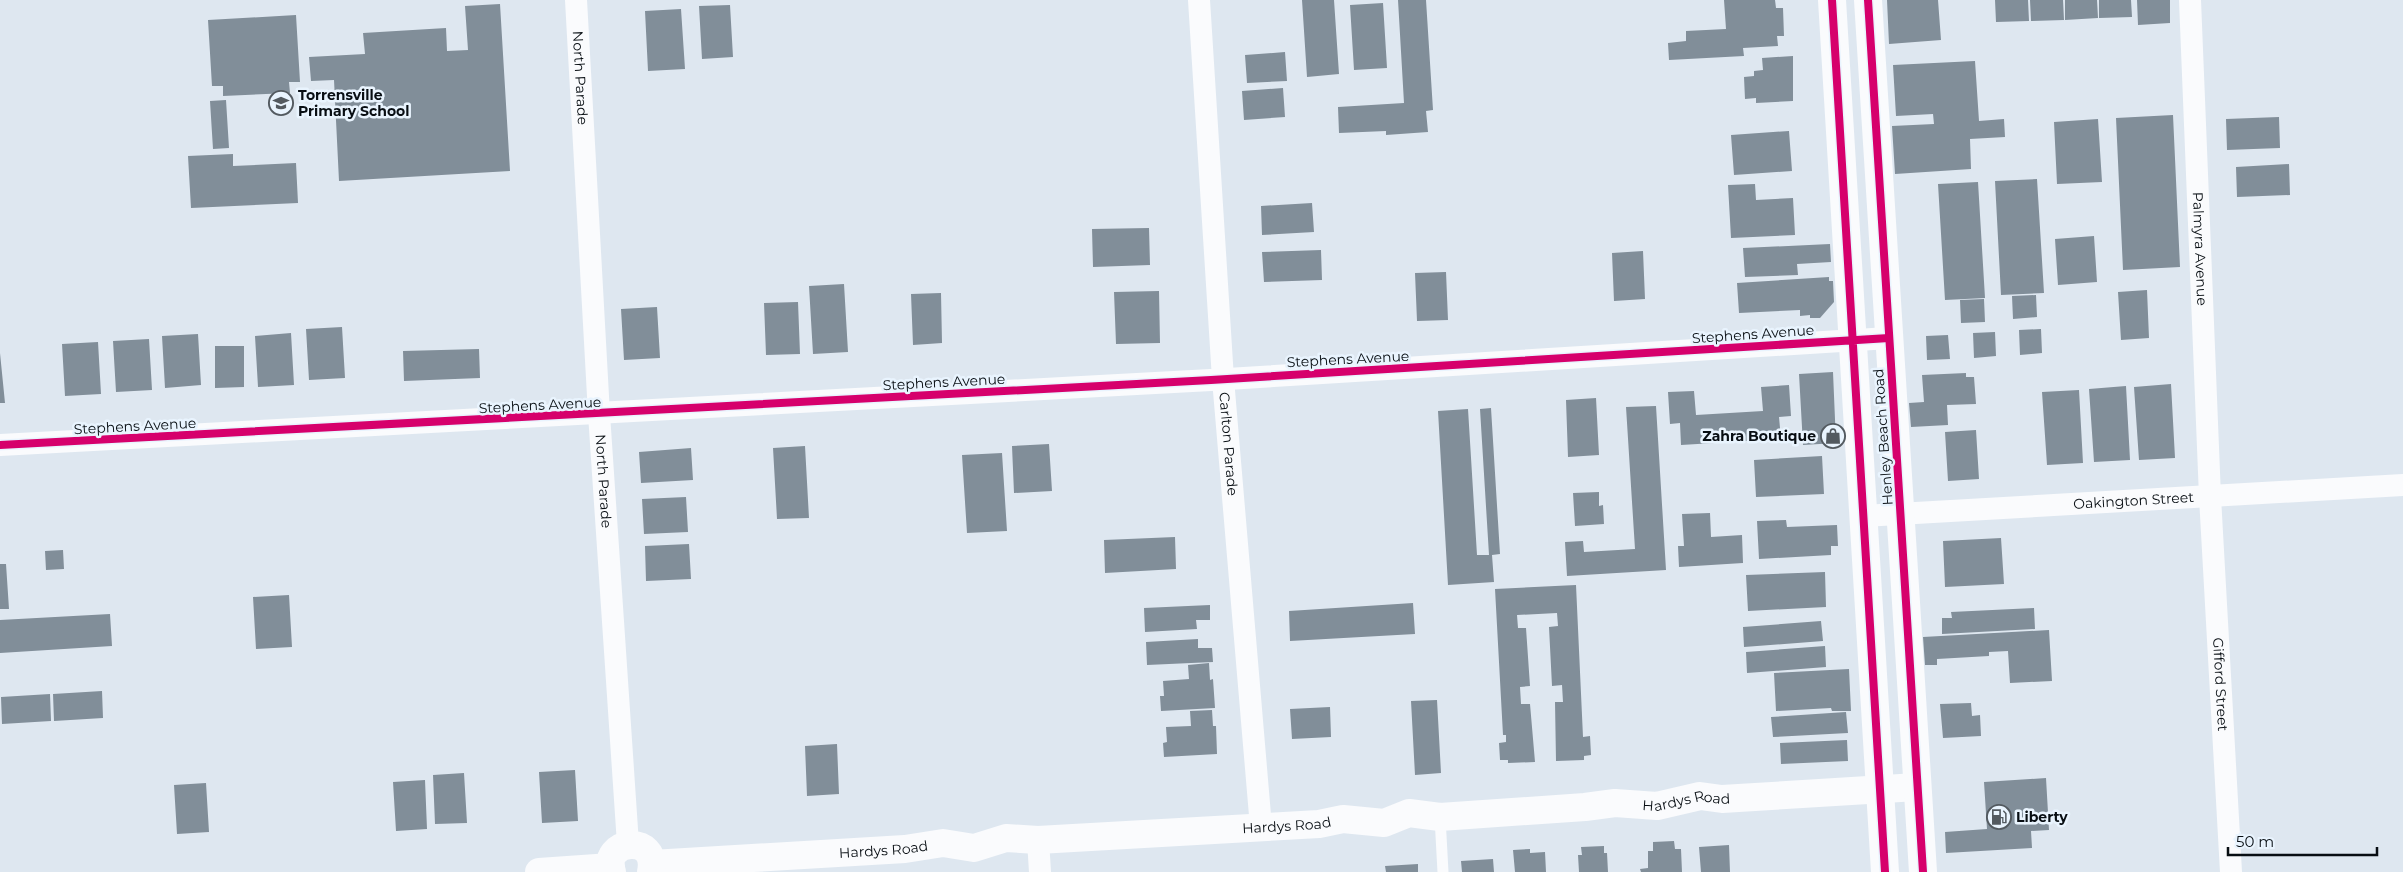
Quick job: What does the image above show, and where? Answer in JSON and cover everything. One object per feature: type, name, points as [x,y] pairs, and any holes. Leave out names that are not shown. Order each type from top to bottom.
[{"type":"main road","name":"Henley Beach Road","points":[[1832,0],[1885,872]]},
{"type":"main road","name":"Henley Beach Road","points":[[1868,0],[1923,872]]},
{"type":"main road","name":"Hardys Road","points":[[652,868],[905,849],[943,843],[974,848],[1006,838],[1038,840],[1319,824],[1343,819],[1384,823],[1409,813],[1440,817],[1585,807],[1615,803],[1657,806],[1700,796],[1722,799],[1917,787]]},
{"type":"main road","points":[[539,872],[612,870],[612,857],[618,849],[628,844],[640,846],[649,853],[652,868]]},
{"type":"street","name":"North Parade","points":[[576,0],[599,414],[628,844]]},
{"type":"street","name":"Carlton Parade","points":[[1199,0],[1223,379],[1260,827]]},
{"type":"street","name":"Palmyra Avenue","points":[[2190,0],[2210,497]]},
{"type":"street","name":"Stephens Avenue","points":[[0,445],[1223,379],[1889,338]]},
{"type":"street","name":"Oakington Street","points":[[1864,516],[2403,485]]},
{"type":"street","name":"Gifford Street","points":[[2210,497],[2231,872]]},
{"type":"street","points":[[1038,840],[1040,872]]},
{"type":"lane","points":[[1440,817],[1443,872]]},
{"type":"building","points":[[1302,0],[1334,0],[1339,74],[1307,77]]},
{"type":"building","points":[[1398,0],[1426,0],[1433,110],[1426,111],[1428,132],[1386,135],[1386,131],[1339,133],[1338,107],[1404,103]]},
{"type":"building","points":[[1724,0],[1775,0],[1776,8],[1783,8],[1784,36],[1777,36],[1778,46],[1743,48],[1744,56],[1669,60],[1668,43],[1686,41],[1686,31],[1726,29]]},
{"type":"building","points":[[1887,0],[1938,0],[1941,40],[1889,44]]},
{"type":"building","points":[[1995,0],[2028,0],[2029,21],[1996,22]]},
{"type":"building","points":[[2030,0],[2063,0],[2064,20],[2031,21]]},
{"type":"building","points":[[2065,0],[2097,0],[2098,18],[2065,20]]},
{"type":"building","points":[[2099,0],[2131,0],[2132,17],[2099,18]]},
{"type":"building","points":[[2137,0],[2170,0],[2170,23],[2138,25]]},
{"type":"building","points":[[1383,3],[1387,68],[1354,70],[1350,5]]},
{"type":"building","points":[[500,4],[510,171],[339,181],[334,80],[311,81],[309,57],[365,54],[363,33],[446,28],[447,51],[468,50],[465,6]]},
{"type":"building","points":[[730,5],[733,57],[702,59],[699,6]]},
{"type":"building","points":[[681,9],[685,69],[648,71],[645,11]]},
{"type":"building","points":[[296,15],[300,82],[289,82],[290,93],[223,96],[223,86],[212,86],[208,20]]},
{"type":"building","points":[[1285,52],[1287,81],[1247,83],[1245,55]]},
{"type":"building","points":[[1793,56],[1793,101],[1756,103],[1756,98],[1745,99],[1744,77],[1754,76],[1754,71],[1763,70],[1762,58]]},
{"type":"building","points":[[1975,61],[1979,121],[2004,119],[2005,137],[1970,139],[1971,169],[1895,174],[1892,126],[1934,124],[1933,114],[1896,116],[1893,65]]},
{"type":"building","points":[[1283,88],[1285,117],[1244,120],[1242,91]]},
{"type":"building","points":[[226,100],[229,148],[213,149],[210,101]]},
{"type":"building","points":[[2173,115],[2180,267],[2123,270],[2116,118]]},
{"type":"building","points":[[2279,117],[2280,148],[2227,150],[2226,119]]},
{"type":"building","points":[[2098,119],[2102,182],[2057,184],[2054,122]]},
{"type":"building","points":[[1789,131],[1792,171],[1734,175],[1731,135]]},
{"type":"building","points":[[233,154],[233,166],[296,163],[298,203],[191,208],[188,156]]},
{"type":"building","points":[[2289,164],[2290,195],[2237,197],[2236,167]]},
{"type":"building","points":[[2037,179],[2044,293],[2001,295],[1995,181]]},
{"type":"building","points":[[1978,182],[1985,298],[1945,300],[1938,184]]},
{"type":"building","points":[[1755,184],[1756,200],[1793,198],[1795,235],[1731,238],[1728,185]]},
{"type":"building","points":[[1312,203],[1314,232],[1262,235],[1261,206]]},
{"type":"building","points":[[1149,228],[1150,265],[1093,267],[1092,229]]},
{"type":"building","points":[[2094,236],[2097,282],[2058,285],[2055,239]]},
{"type":"building","points":[[1830,244],[1831,262],[1797,264],[1798,275],[1745,277],[1743,248]]},
{"type":"building","points":[[1321,250],[1322,280],[1264,282],[1262,252]]},
{"type":"building","points":[[1643,251],[1645,299],[1614,301],[1612,253]]},
{"type":"building","points":[[1446,272],[1448,320],[1417,321],[1415,273]]},
{"type":"building","points":[[1829,277],[1829,281],[1833,281],[1834,302],[1820,318],[1810,318],[1810,315],[1800,316],[1800,310],[1739,313],[1737,283]]},
{"type":"building","points":[[844,284],[848,352],[813,354],[809,286]]},
{"type":"building","points":[[2147,290],[2149,338],[2121,340],[2118,292]]},
{"type":"building","points":[[1159,291],[1160,343],[1116,344],[1114,292]]},
{"type":"building","points":[[941,293],[942,343],[913,345],[911,294]]},
{"type":"building","points":[[2036,295],[2037,317],[2013,319],[2012,296]]},
{"type":"building","points":[[1984,299],[1985,322],[1961,323],[1960,300]]},
{"type":"building","points":[[798,302],[800,354],[766,355],[764,303]]},
{"type":"building","points":[[657,307],[660,358],[624,360],[621,309]]},
{"type":"building","points":[[342,327],[345,378],[309,380],[306,329]]},
{"type":"building","points":[[2041,329],[2042,353],[2020,355],[2019,330]]},
{"type":"building","points":[[1995,332],[1996,356],[1974,358],[1973,333]]},
{"type":"building","points":[[291,333],[294,385],[258,387],[255,336]]},
{"type":"building","points":[[198,334],[201,385],[165,388],[162,336]]},
{"type":"building","points":[[1948,335],[1950,359],[1927,360],[1926,336]]},
{"type":"building","points":[[149,339],[152,390],[116,392],[113,341]]},
{"type":"building","points":[[98,342],[101,394],[65,396],[62,344]]},
{"type":"building","points":[[215,346],[244,346],[244,387],[215,388]]},
{"type":"building","points":[[479,349],[480,378],[404,381],[403,351]]},
{"type":"building","points":[[0,353],[5,403],[0,403]]},
{"type":"building","points":[[1833,372],[1836,443],[1803,445],[1799,374]]},
{"type":"building","points":[[1966,373],[1966,377],[1974,377],[1976,404],[1947,405],[1948,425],[1911,427],[1909,403],[1924,402],[1922,375]]},
{"type":"building","points":[[2171,384],[2175,458],[2139,460],[2134,387]]},
{"type":"building","points":[[1789,385],[1791,416],[1779,417],[1781,439],[1681,445],[1680,423],[1670,424],[1668,392],[1694,391],[1696,415],[1763,411],[1761,387]]},
{"type":"building","points":[[2126,386],[2130,460],[2094,462],[2089,389]]},
{"type":"building","points":[[2079,390],[2083,463],[2047,465],[2042,392]]},
{"type":"building","points":[[1596,398],[1599,455],[1568,457],[1566,400]]},
{"type":"building","points":[[1656,406],[1666,570],[1567,576],[1565,542],[1583,541],[1584,552],[1635,549],[1626,407]]},
{"type":"building","points":[[1491,408],[1500,554],[1492,555],[1494,582],[1448,585],[1438,411],[1468,409],[1477,555],[1489,555],[1480,409]]},
{"type":"building","points":[[1976,430],[1979,479],[1948,481],[1945,432]]},
{"type":"building","points":[[1049,444],[1052,491],[1014,493],[1012,446]]},
{"type":"building","points":[[805,446],[809,518],[777,519],[773,448]]},
{"type":"building","points":[[691,448],[693,480],[641,483],[639,452]]},
{"type":"building","points":[[1002,453],[1007,531],[967,533],[962,455]]},
{"type":"building","points":[[1822,456],[1824,494],[1756,497],[1754,460]]},
{"type":"building","points":[[1599,492],[1599,506],[1603,505],[1604,524],[1575,526],[1573,493]]},
{"type":"building","points":[[686,497],[688,532],[644,534],[642,499]]},
{"type":"building","points":[[1710,513],[1711,537],[1742,535],[1743,563],[1679,567],[1678,546],[1684,546],[1682,514]]},
{"type":"building","points":[[1786,520],[1787,527],[1837,525],[1838,546],[1831,546],[1831,555],[1759,559],[1757,521]]},
{"type":"building","points":[[1175,537],[1176,569],[1105,573],[1104,540]]},
{"type":"building","points":[[2001,538],[2004,584],[1945,587],[1943,541]]},
{"type":"building","points":[[689,544],[691,579],[646,581],[645,546]]},
{"type":"building","points":[[63,550],[64,569],[46,570],[45,551]]},
{"type":"building","points":[[0,564],[6,564],[9,609],[0,609]]},
{"type":"building","points":[[1825,572],[1826,607],[1748,611],[1746,575]]},
{"type":"building","points":[[1576,585],[1583,737],[1590,736],[1591,755],[1584,756],[1584,760],[1556,761],[1555,702],[1563,702],[1562,685],[1552,686],[1549,627],[1558,626],[1557,613],[1517,615],[1518,628],[1526,628],[1530,686],[1520,687],[1521,704],[1530,704],[1535,762],[1508,763],[1508,760],[1500,760],[1499,743],[1506,742],[1506,735],[1503,735],[1495,589]]},
{"type":"building","points":[[289,595],[292,647],[256,649],[253,597]]},
{"type":"building","points":[[1413,603],[1415,634],[1290,641],[1289,611]]},
{"type":"building","points":[[1210,605],[1210,620],[1196,620],[1197,629],[1145,632],[1144,608]]},
{"type":"building","points":[[2034,608],[2035,629],[1942,634],[1942,618],[1952,618],[1951,612]]},
{"type":"building","points":[[110,614],[112,646],[0,653],[0,620]]},
{"type":"building","points":[[1821,621],[1823,641],[1744,647],[1743,627]]},
{"type":"building","points":[[2049,630],[2052,681],[2010,683],[2008,651],[1989,652],[1989,656],[1937,659],[1937,665],[1925,665],[1923,637]]},
{"type":"building","points":[[1198,639],[1198,648],[1212,648],[1213,662],[1147,665],[1146,642]]},
{"type":"building","points":[[1825,646],[1826,667],[1747,673],[1746,652]]},
{"type":"building","points":[[1209,663],[1210,680],[1213,679],[1215,708],[1161,711],[1160,696],[1164,696],[1163,681],[1189,679],[1188,665]]},
{"type":"building","points":[[1849,669],[1851,711],[1832,711],[1831,708],[1776,711],[1774,673]]},
{"type":"building","points":[[102,691],[103,718],[54,721],[53,694]]},
{"type":"building","points":[[50,694],[51,721],[2,724],[1,697]]},
{"type":"building","points":[[1437,700],[1441,773],[1415,775],[1411,701]]},
{"type":"building","points":[[1971,703],[1972,716],[1980,715],[1981,736],[1943,738],[1940,704]]},
{"type":"building","points":[[1330,707],[1331,737],[1292,739],[1290,709]]},
{"type":"building","points":[[1212,710],[1213,726],[1216,726],[1217,754],[1164,757],[1163,743],[1167,742],[1166,727],[1191,726],[1190,711]]},
{"type":"building","points":[[1846,712],[1848,733],[1773,737],[1771,717]]},
{"type":"building","points":[[1847,740],[1848,761],[1781,764],[1780,743]]},
{"type":"building","points":[[837,744],[839,794],[807,796],[805,746]]},
{"type":"building","points":[[575,770],[578,821],[542,823],[539,772]]},
{"type":"building","points":[[464,773],[467,823],[435,824],[433,775]]},
{"type":"building","points":[[2046,778],[2049,830],[2031,831],[2032,848],[1946,853],[1945,832],[1987,829],[1984,782]]},
{"type":"building","points":[[425,780],[427,829],[396,831],[393,782]]},
{"type":"building","points":[[206,783],[209,832],[177,834],[174,785]]},
{"type":"building","points":[[1674,841],[1675,849],[1681,849],[1682,872],[1641,872],[1640,869],[1648,868],[1648,851],[1653,851],[1653,842]]},
{"type":"building","points":[[1729,845],[1730,872],[1701,872],[1699,847]]},
{"type":"building","points":[[1604,846],[1604,853],[1607,853],[1608,872],[1579,872],[1578,855],[1582,855],[1581,847]]},
{"type":"building","points":[[1530,849],[1530,853],[1545,852],[1546,872],[1515,872],[1513,850]]},
{"type":"building","points":[[1493,859],[1494,872],[1462,872],[1461,861]]},
{"type":"building","points":[[1418,864],[1418,872],[1386,872],[1385,866]]},
{"type":"cycle path","points":[[1832,0],[1885,872]]},
{"type":"cycle path","points":[[1868,0],[1923,872]]},
{"type":"cycle path","points":[[0,445],[1211,380],[1889,338]]},
{"type":"place","name":"Torrensville Primary School","points":[[281,103]]},
{"type":"place","name":"Zahra Boutique","points":[[1833,436]]},
{"type":"place","name":"Liberty","points":[[1999,817]]}]
